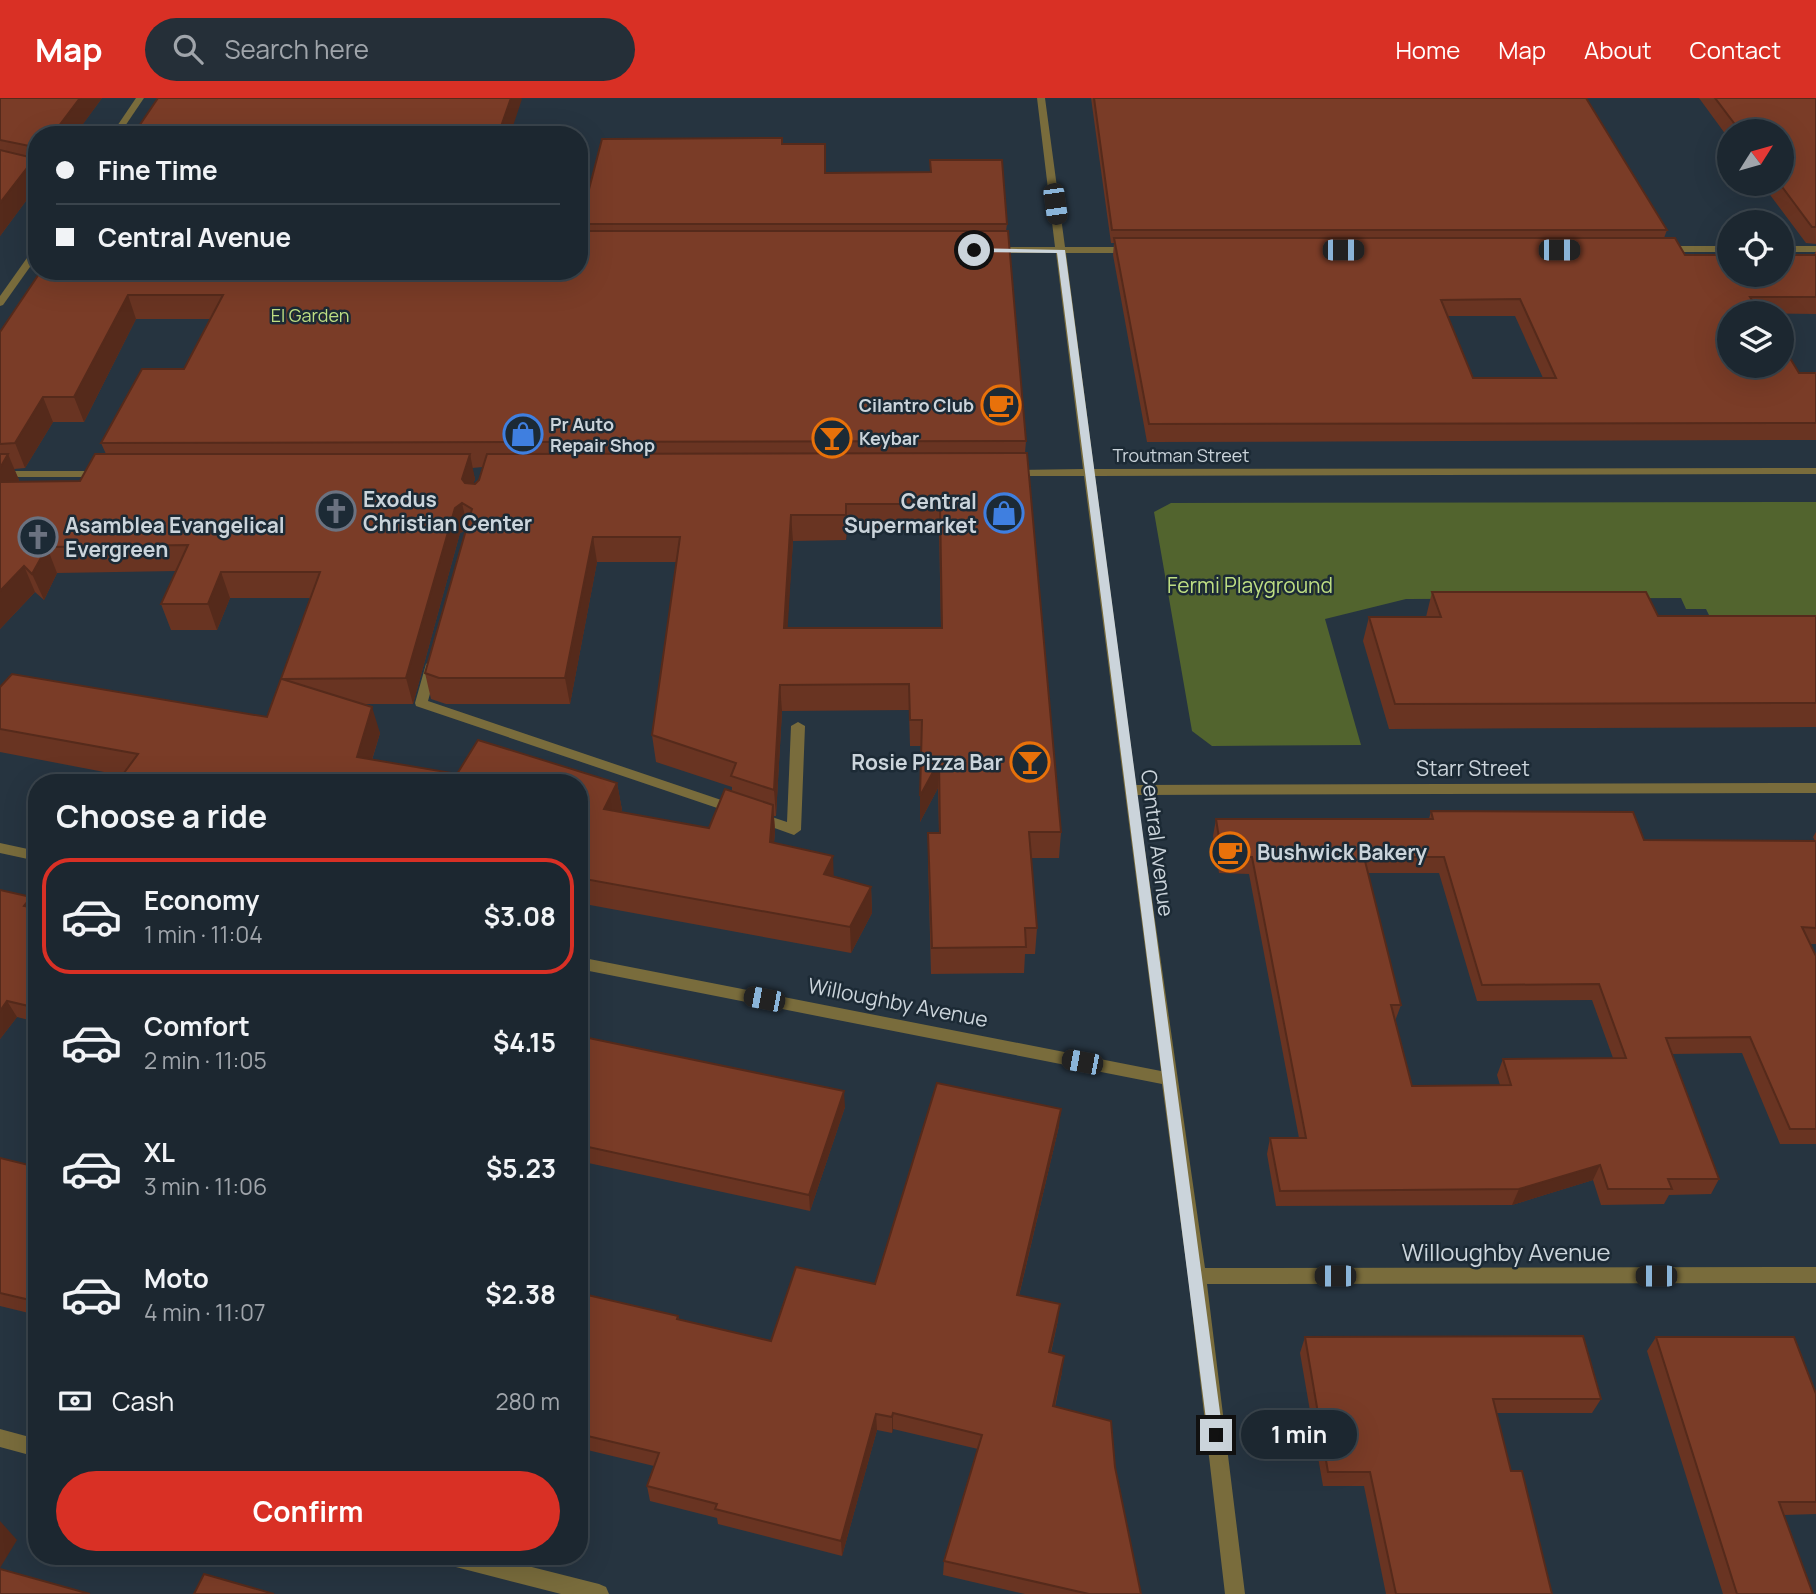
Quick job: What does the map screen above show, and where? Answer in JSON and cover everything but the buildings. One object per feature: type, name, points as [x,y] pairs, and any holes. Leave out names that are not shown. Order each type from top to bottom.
[{"type":"street","points":[[121,126],[140,98]]},
{"type":"street","name":"Central Avenue","points":[[1041,98],[1168,1079],[1197,1276],[1235,1594]]},
{"type":"street","points":[[1652,249],[1717,249]]},
{"type":"street","points":[[1794,249],[1816,249]]},
{"type":"street","points":[[973,250],[1142,250]]},
{"type":"street","points":[[0,303],[28,263]]},
{"type":"street","name":"Troutman Street","points":[[1002,472],[1816,471]]},
{"type":"street","points":[[0,474],[111,474]]},
{"type":"street","points":[[436,651],[421,703],[794,830],[798,726]]},
{"type":"street","name":"Starr Street","points":[[1130,790],[1816,788]]},
{"type":"street","points":[[0,849],[28,854]]},
{"type":"street","name":"Willoughby Avenue","points":[[588,965],[1168,1079]]},
{"type":"street","name":"Willoughby Avenue","points":[[1197,1276],[1816,1275]]},
{"type":"street","points":[[0,1438],[28,1446]]},
{"type":"street","points":[[487,1565],[599,1594]]},
{"type":"green space","name":"Fermi Playground","points":[[1816,502],[1816,623],[1713,623],[1706,609],[1686,609],[1681,598],[1406,599],[1325,619],[1361,745],[1212,746],[1192,731],[1154,512],[1171,503]]},
{"type":"place","name":"Cilantro Club","points":[[1001,405]]},
{"type":"place","name":"Pr Auto Repair Shop","points":[[523,434]]},
{"type":"place","name":"Keybar","points":[[832,438]]},
{"type":"place","name":"Exodus Christian Center","points":[[336,511]]},
{"type":"place","name":"Central Supermarket","points":[[1004,513]]},
{"type":"place","name":"Asamblea Evangelical Evergreen","points":[[38,537]]},
{"type":"place","name":"Rosie Pizza Bar","points":[[1030,762]]},
{"type":"place","name":"Bushwick Bakery","points":[[1230,852]]},
{"type":"route","points":[[974,250],[1061,250],[1135,835],[1197,1276],[1216,1435]]},
{"type":"park label","name":"El Garden","points":[[310,315]]}]
